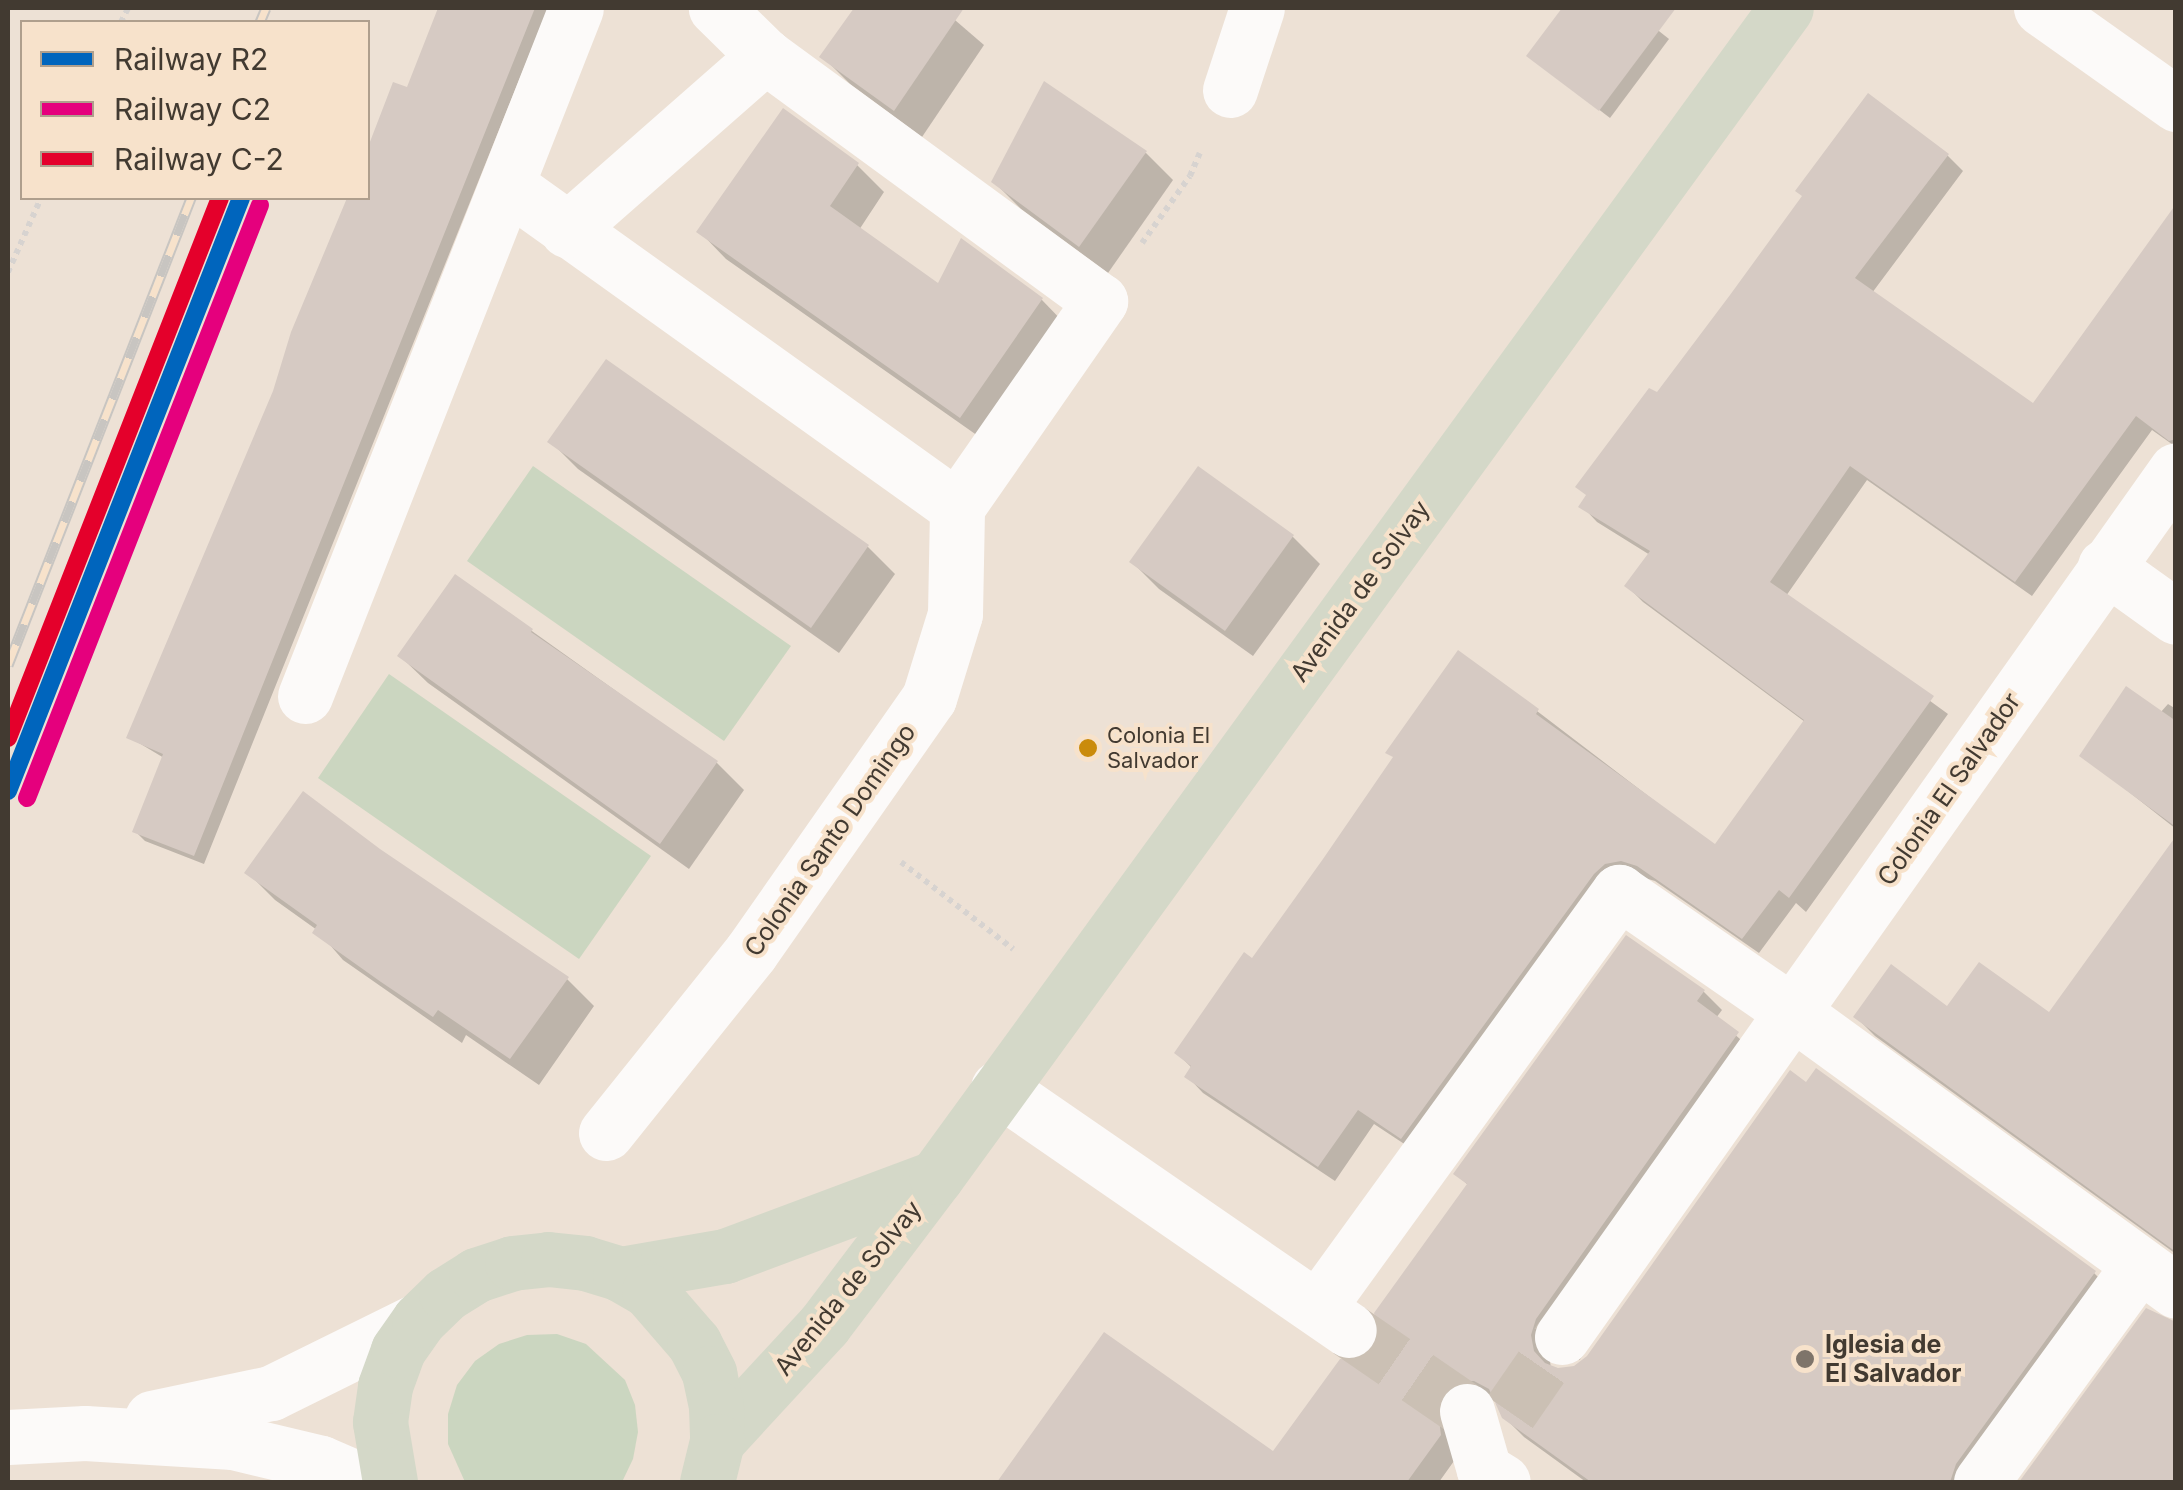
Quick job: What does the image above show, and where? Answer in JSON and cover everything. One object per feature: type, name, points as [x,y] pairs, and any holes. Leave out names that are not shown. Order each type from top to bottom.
[{"type":"highway","name":"Avenida de Solvay","points":[[712,1462],[824,1325],[936,1177],[1786,8]]},
{"type":"highway","name":"Avenida de Solvay","points":[[620,1274],[726,1256],[936,1177]]},
{"type":"highway","points":[[390,1482],[380,1422],[385,1386],[398,1350],[446,1294],[512,1263],[548,1259],[585,1262],[620,1274],[649,1291],[694,1343],[709,1374],[712,1462]]},
{"type":"street","points":[[304,696],[576,8]]},
{"type":"street","points":[[507,184],[957,507],[1100,301],[765,56],[716,8]]},
{"type":"street","points":[[1230,90],[1257,8]]},
{"type":"street","points":[[2041,8],[2176,104]]},
{"type":"street","points":[[567,230],[765,56]]},
{"type":"street","name":"Colonia El Salvador","points":[[1562,1337],[2176,470]]},
{"type":"street","name":"Colonia Santo Domingo","points":[[606,1133],[751,952],[930,698],[956,614],[957,507]]},
{"type":"street","points":[[2105,566],[2176,617]]},
{"type":"street","points":[[998,1088],[1334,1318],[1619,892],[2158,1278],[1982,1482]]},
{"type":"street","points":[[86,1433],[271,1393],[420,1320]]},
{"type":"street","points":[[1487,1478],[1489,1411]]},
{"type":"street","points":[[8,1437],[86,1433],[233,1442],[321,1463],[366,1482]]},
{"type":"path","points":[[1100,301],[1190,176],[1230,90]]},
{"type":"path","points":[[8,272],[40,200]]},
{"type":"path","points":[[846,820],[1070,993]]},
{"type":"green space","points":[[533,466],[791,646],[724,741],[467,561]]},
{"type":"green space","points":[[389,674],[651,856],[579,959],[318,778]]},
{"type":"green space","points":[[557,1334],[586,1344],[625,1380],[635,1405],[638,1432],[633,1459],[622,1482],[465,1482],[448,1444],[448,1414],[457,1385],[475,1361],[499,1344],[527,1335]]},
{"type":"building","points":[[438,8],[535,8],[194,856],[132,832],[163,754],[126,738],[273,391],[291,332],[346,200],[370,200],[370,142],[393,82],[407,87]]},
{"type":"building","points":[[854,8],[964,8],[894,111],[819,57]]},
{"type":"building","points":[[1562,8],[1676,8],[1599,111],[1526,56]]},
{"type":"building","points":[[1044,81],[1147,151],[1079,247],[991,182]]},
{"type":"building","points":[[1868,93],[1949,154],[1855,278],[2033,403],[2176,204],[2176,439],[2169,441],[2136,416],[2015,582],[1850,466],[1770,582],[1934,696],[1789,898],[1779,890],[1742,939],[1637,866],[1621,861],[1605,864],[1401,1139],[1358,1110],[1318,1167],[1184,1077],[1191,1066],[1174,1053],[1244,952],[1252,958],[1323,859],[1393,757],[1385,753],[1458,650],[1539,709],[1536,714],[1715,844],[1804,720],[1624,586],[1650,551],[1578,507],[1586,495],[1575,487],[1649,388],[1657,392],[1730,295],[1802,196],[1795,191]]},
{"type":"building","points":[[783,108],[859,163],[830,206],[938,283],[961,238],[1043,298],[960,418],[696,232]]},
{"type":"building","points":[[606,359],[869,545],[811,628],[547,442]]},
{"type":"building","points":[[1198,466],[1294,535],[1225,631],[1129,562]]},
{"type":"building","points":[[455,574],[533,629],[531,632],[718,761],[660,844],[397,656]]},
{"type":"building","points":[[2126,686],[2176,721],[2176,827],[2079,756]]},
{"type":"building","points":[[303,791],[380,849],[569,977],[510,1059],[438,1010],[433,1017],[381,982],[312,933],[317,925],[244,873]]},
{"type":"building","points":[[2176,836],[2176,1252],[1853,1017],[1891,964],[1947,1006],[1979,962],[2049,1012]]},
{"type":"building","points":[[1626,935],[1705,990],[1697,1001],[1739,1032],[1536,1319],[1531,1335],[1534,1351],[1545,1363],[1558,1368],[1574,1366],[1587,1356],[1790,1070],[1806,1082],[1816,1068],[2096,1271],[1956,1464],[1950,1482],[1591,1482],[1502,1418],[1489,1389],[1474,1381],[1457,1381],[1444,1390],[1437,1404],[1441,1435],[1407,1482],[997,1482],[1104,1332],[1273,1451],[1340,1359],[1361,1359],[1375,1347],[1380,1332],[1374,1313],[1467,1184],[1453,1174]]},
{"type":"building","points":[[2146,1308],[2176,1322],[2176,1482],[2019,1482]]},
{"type":"tunnel","points":[[1349,1330],[1467,1411]]},
{"type":"tunnel","points":[[1510,1412],[1562,1337]]},
{"type":"railway","points":[[261,20],[266,8]]},
{"type":"railway","points":[[8,665],[190,200]]},
{"type":"rail line","name":"C-2","points":[[8,738],[219,200]]},
{"type":"rail line","name":"R2","points":[[8,791],[240,200]]},
{"type":"rail line","name":"C2","points":[[27,798],[260,205]]},
{"type":"place","name":"Colonia El Salvador","points":[[1088,748]]},
{"type":"place","name":"Iglesia de El Salvador","points":[[1805,1359]]}]
